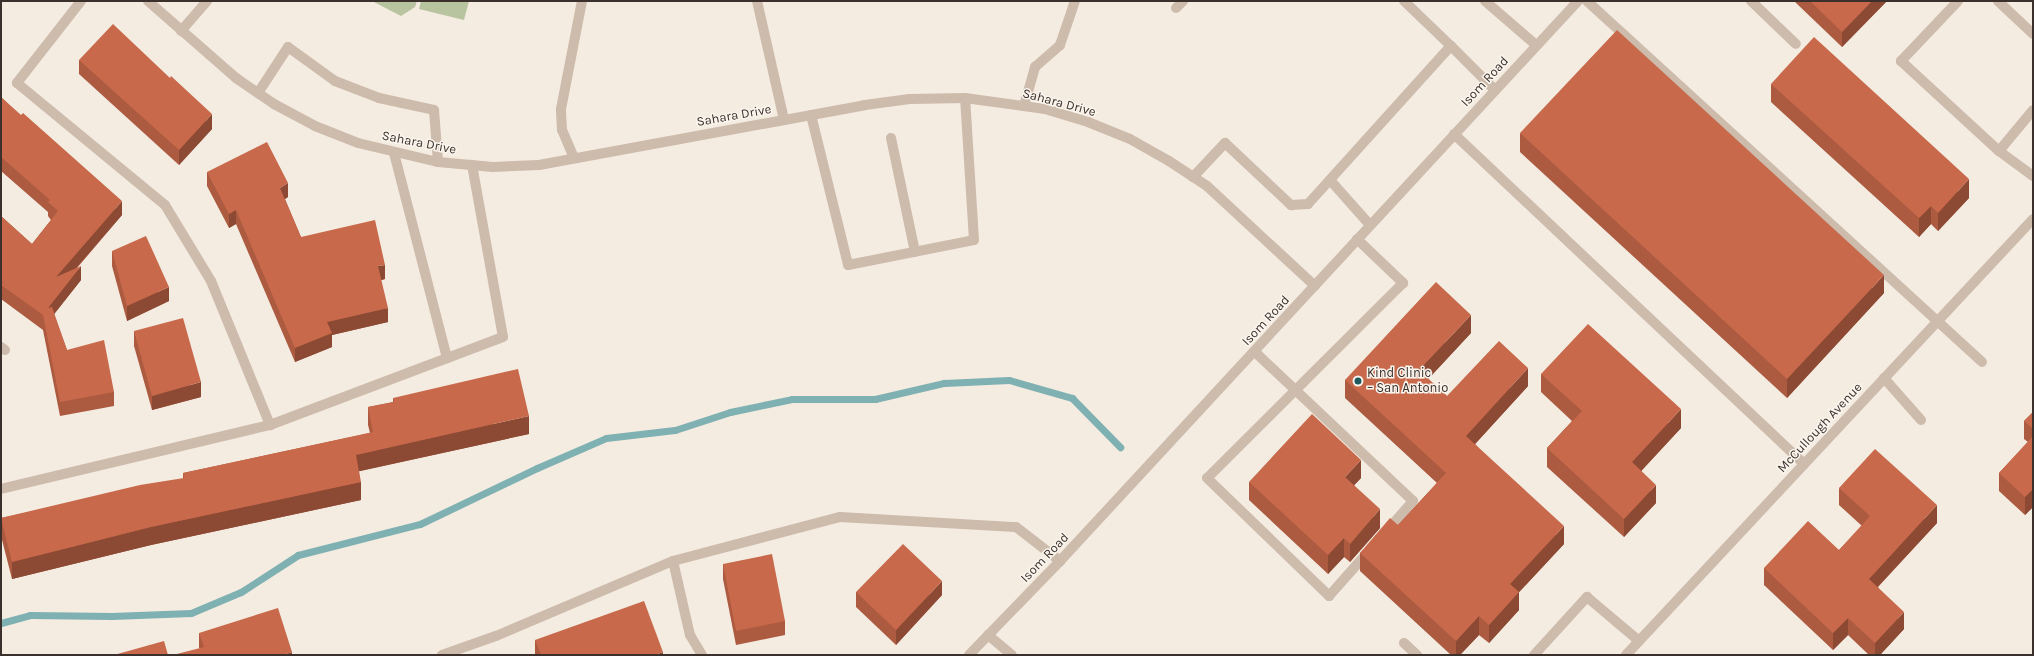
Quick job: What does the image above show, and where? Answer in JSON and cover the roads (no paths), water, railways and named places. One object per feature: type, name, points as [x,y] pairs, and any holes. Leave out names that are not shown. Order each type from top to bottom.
[{"type":"street","points":[[80,1],[17,83],[165,205],[211,281],[270,425]]},
{"type":"street","name":"Sahara Drive","points":[[148,1],[236,78],[258,93],[315,126],[358,143],[394,153],[438,162],[472,165],[539,165],[811,115],[910,99],[965,98],[1024,106],[1088,122],[1130,140],[1193,177],[1207,186],[1315,286]]},
{"type":"street","points":[[181,31],[207,1]]},
{"type":"street","points":[[574,158],[562,130],[561,109],[582,1]]},
{"type":"street","points":[[757,1],[784,120]]},
{"type":"street","points":[[1024,106],[1035,67],[1060,45],[1075,1]]},
{"type":"street","points":[[1404,1],[1495,90]]},
{"type":"street","points":[[1485,1],[1536,45]]},
{"type":"street","name":"Isom Road","points":[[969,655],[1060,561],[1255,352],[1357,239],[1578,1]]},
{"type":"street","points":[[1587,1],[1982,362]]},
{"type":"street","points":[[1751,1],[1796,44]]},
{"type":"street","points":[[1958,1],[1901,61],[1999,151],[2033,176]]},
{"type":"street","points":[[1998,1],[2033,34]]},
{"type":"street","points":[[1193,177],[1226,143],[1292,205],[1308,204],[1451,46]]},
{"type":"street","points":[[258,93],[288,47],[335,81],[379,98],[434,110],[438,162]]},
{"type":"street","points":[[811,115],[848,265],[974,240],[965,98]]},
{"type":"street","points":[[1999,151],[2033,110]]},
{"type":"street","points":[[1454,134],[1804,464]]},
{"type":"street","points":[[891,138],[915,252]]},
{"type":"street","points":[[394,153],[447,358]]},
{"type":"street","points":[[1,489],[270,425],[503,337],[472,165]]},
{"type":"street","points":[[1330,180],[1370,225]]},
{"type":"street","name":"McCullough Avenue","points":[[1626,655],[2033,219]]},
{"type":"street","points":[[1255,352],[1296,390],[1414,501],[1329,596],[1208,478],[1296,390],[1403,283],[1357,239]]},
{"type":"street","points":[[1884,378],[1921,420]]},
{"type":"street","points":[[442,655],[496,636],[673,561],[840,517],[1016,527],[1060,561]]},
{"type":"street","points":[[673,561],[690,635],[702,655]]},
{"type":"street","points":[[1534,655],[1587,597],[1639,641]]},
{"type":"street","points":[[988,635],[1012,655]]},
{"type":"street","points":[[1404,643],[1417,655]]},
{"type":"waterway","points":[[1,623],[30,615],[112,616],[191,613],[241,592],[298,555],[420,524],[537,468],[606,438],[675,430],[730,412],[792,399],[875,399],[944,383],[1009,380],[1072,398],[1120,447]]},
{"type":"place","name":"Kind Clinic – San Antonio","points":[[1358,381]]}]
